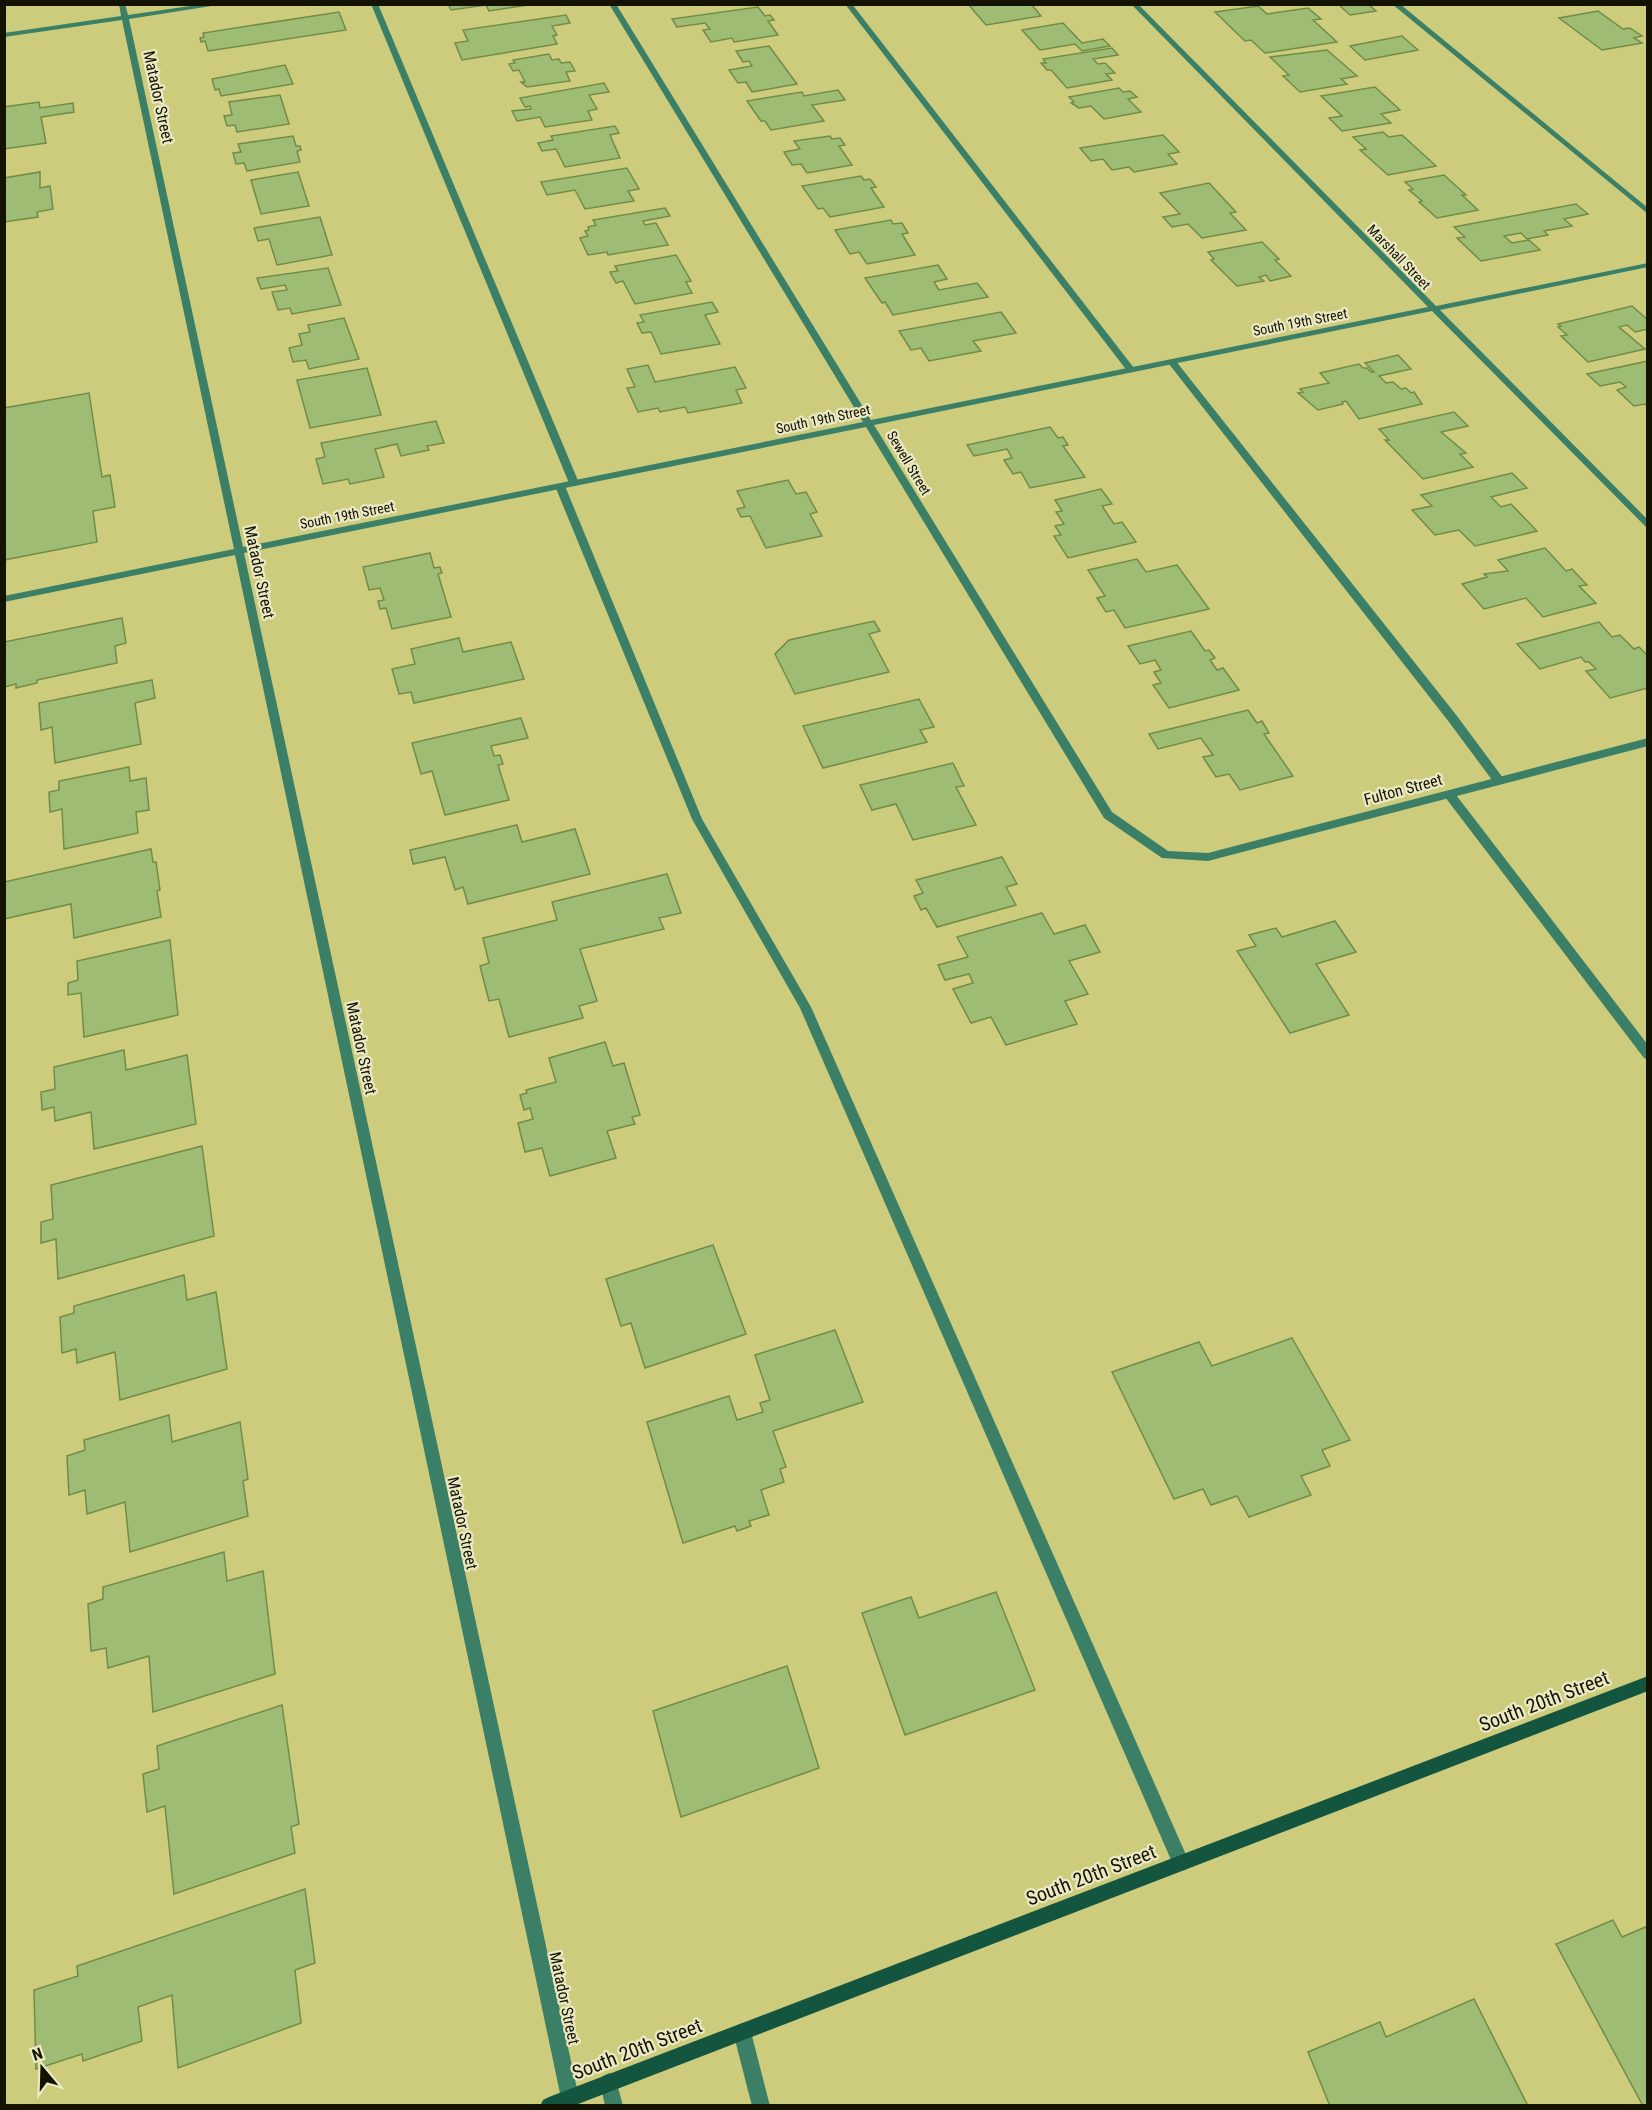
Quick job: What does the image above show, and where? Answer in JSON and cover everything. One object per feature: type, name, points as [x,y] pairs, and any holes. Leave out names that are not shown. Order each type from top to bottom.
[{"type":"street","name":"Matador Street","points":[[122,4],[570,2098]]},
{"type":"street","points":[[4,35],[221,4]]},
{"type":"street","points":[[374,4],[574,483]]},
{"type":"street","name":"Sewell Street","points":[[612,4],[1108,815],[1166,855]]},
{"type":"street","points":[[848,4],[1131,370]]},
{"type":"street","name":"Marshall Street","points":[[1134,4],[1431,309],[1647,526]]},
{"type":"street","points":[[1395,4],[1647,212]]},
{"type":"street","name":"South 19th Street","points":[[4,598],[1647,265]]},
{"type":"street","points":[[1172,362],[1453,719],[1498,781]]},
{"type":"street","points":[[560,486],[697,819],[805,1007],[1181,1863]]},
{"type":"street","name":"Fulton Street","points":[[1166,855],[1208,858],[1647,742]]},
{"type":"street","points":[[1449,794],[1647,1056]]},
{"type":"street","name":"South 20th Street","points":[[549,2106],[1647,1683]]},
{"type":"street","points":[[742,2032],[761,2106]]},
{"type":"street","points":[[609,2082],[614,2106]]},
{"type":"building","points":[[448,4],[528,5],[489,11],[486,5],[451,10]]},
{"type":"building","points":[[968,4],[1034,4],[1032,5],[1041,16],[986,25]]},
{"type":"building","points":[[1338,4],[1368,4],[1376,11],[1350,15]]},
{"type":"building","points":[[1258,6],[1267,14],[1308,8],[1321,19],[1313,20],[1337,42],[1265,53],[1251,40],[1245,41],[1215,12]]},
{"type":"building","points":[[758,7],[765,16],[770,15],[774,20],[768,21],[778,35],[734,42],[732,38],[711,42],[703,30],[710,29],[705,23],[677,27],[672,19]]},
{"type":"building","points":[[1598,11],[1623,29],[1630,28],[1642,36],[1634,38],[1642,43],[1602,50],[1559,18]]},
{"type":"building","points":[[339,12],[346,30],[208,51],[205,41],[201,42],[200,38],[204,37],[203,33]]},
{"type":"building","points":[[566,15],[570,23],[552,26],[557,35],[553,36],[557,44],[462,60],[455,43],[468,41],[463,30]]},
{"type":"building","points":[[1063,23],[1082,43],[1103,39],[1110,46],[1082,51],[1075,44],[1040,50],[1022,30]]},
{"type":"building","points":[[1402,36],[1418,50],[1365,60],[1350,46]]},
{"type":"building","points":[[769,46],[797,84],[752,92],[746,82],[738,83],[729,70],[752,66],[749,61],[743,62],[736,51]]},
{"type":"building","points":[[1112,48],[1118,55],[1093,59],[1098,64],[1105,63],[1115,73],[1106,74],[1112,80],[1067,88],[1051,70],[1047,70],[1041,63],[1046,63],[1043,59]]},
{"type":"building","points":[[1327,50],[1357,76],[1341,79],[1347,84],[1300,92],[1283,76],[1289,75],[1270,57]]},
{"type":"building","points":[[549,54],[552,60],[559,59],[561,63],[570,62],[575,71],[566,72],[570,81],[527,87],[521,82],[525,82],[519,70],[513,71],[509,64],[515,63],[513,60]]},
{"type":"building","points":[[285,65],[293,84],[221,96],[219,89],[215,90],[212,79]]},
{"type":"building","points":[[604,83],[609,92],[589,95],[597,109],[588,111],[592,120],[545,127],[540,117],[517,121],[512,111],[531,109],[530,106],[525,107],[520,98]]},
{"type":"building","points":[[1375,87],[1400,110],[1381,114],[1391,123],[1342,131],[1329,118],[1342,116],[1321,96]]},
{"type":"building","points":[[1119,88],[1123,92],[1130,91],[1137,97],[1128,99],[1141,112],[1104,119],[1091,106],[1079,108],[1071,103],[1074,102],[1069,97]]},
{"type":"building","points":[[838,90],[845,100],[812,105],[824,121],[771,130],[765,121],[761,121],[747,101],[802,92],[804,96]]},
{"type":"building","points":[[280,95],[289,124],[237,132],[235,125],[227,126],[224,116],[232,115],[229,102]]},
{"type":"building","points":[[39,102],[40,108],[73,103],[74,112],[41,117],[46,143],[4,149],[4,107]]},
{"type":"building","points":[[615,126],[619,133],[610,135],[620,158],[565,167],[556,149],[542,151],[538,143],[553,140],[551,136]]},
{"type":"building","points":[[1383,132],[1389,137],[1402,135],[1436,166],[1388,175],[1360,150],[1366,149],[1353,137]]},
{"type":"building","points":[[1163,135],[1179,152],[1168,154],[1177,164],[1134,172],[1129,167],[1112,170],[1103,159],[1091,161],[1080,148]]},
{"type":"building","points":[[293,136],[296,146],[300,146],[301,150],[297,151],[300,162],[247,171],[244,163],[236,164],[233,153],[241,152],[238,144]]},
{"type":"building","points":[[830,136],[832,139],[840,138],[845,145],[839,146],[852,165],[807,173],[801,164],[792,165],[784,152],[800,149],[794,141]]},
{"type":"building","points":[[627,168],[639,189],[628,191],[634,201],[585,209],[575,190],[547,195],[541,182]]},
{"type":"building","points":[[40,172],[40,188],[50,186],[53,209],[37,212],[38,217],[4,222],[4,178]]},
{"type":"building","points":[[298,172],[309,206],[261,214],[251,180]]},
{"type":"building","points":[[1444,175],[1466,195],[1462,195],[1478,210],[1437,218],[1419,202],[1422,201],[1409,190],[1413,189],[1405,182]]},
{"type":"building","points":[[861,176],[864,180],[870,179],[876,187],[871,188],[884,207],[830,217],[823,208],[818,209],[802,186]]},
{"type":"building","points":[[1209,183],[1236,212],[1230,213],[1246,230],[1202,238],[1188,224],[1172,227],[1163,217],[1180,214],[1160,193]]},
{"type":"building","points":[[1576,204],[1588,214],[1564,219],[1572,226],[1544,231],[1548,235],[1527,239],[1521,233],[1504,236],[1512,243],[1529,240],[1540,250],[1481,261],[1457,238],[1465,237],[1454,227]]},
{"type":"building","points":[[665,208],[670,216],[643,221],[645,225],[656,223],[668,245],[608,255],[607,252],[588,255],[580,238],[588,236],[585,231],[589,230],[588,227],[596,225],[593,220]]},
{"type":"building","points":[[320,217],[332,255],[277,265],[269,239],[258,241],[254,228]]},
{"type":"building","points":[[891,220],[893,224],[902,223],[908,233],[902,234],[915,255],[867,264],[859,252],[850,254],[835,230]]},
{"type":"building","points":[[1262,242],[1279,259],[1275,260],[1291,276],[1270,281],[1266,275],[1259,277],[1264,281],[1237,286],[1211,260],[1214,259],[1208,252]]},
{"type":"building","points":[[676,255],[691,281],[686,282],[692,293],[635,304],[623,281],[616,283],[610,272],[618,271],[615,266]]},
{"type":"building","points":[[938,265],[947,279],[934,282],[939,290],[977,283],[988,297],[893,315],[865,278]]},
{"type":"building","points":[[328,268],[341,305],[292,314],[290,308],[278,310],[272,292],[287,290],[285,285],[261,289],[257,278]]},
{"type":"building","points":[[712,302],[718,312],[705,315],[720,344],[661,354],[651,332],[642,333],[637,323],[644,322],[640,315]]},
{"type":"building","points":[[1632,306],[1648,320],[1648,329],[1635,332],[1627,325],[1619,327],[1645,349],[1588,362],[1561,336],[1567,335],[1558,327],[1561,326],[1558,324]]},
{"type":"building","points":[[1001,312],[1016,333],[973,341],[981,351],[929,361],[921,348],[911,350],[899,331]]},
{"type":"building","points":[[344,318],[359,359],[309,369],[306,360],[293,362],[289,348],[302,345],[299,334],[310,332],[308,325]]},
{"type":"building","points":[[1398,355],[1411,369],[1379,376],[1386,383],[1393,382],[1401,389],[1406,388],[1411,393],[1414,392],[1422,404],[1359,419],[1346,401],[1342,402],[1343,404],[1318,410],[1298,393],[1303,392],[1300,389],[1329,383],[1320,373],[1359,364],[1374,372],[1365,363]]},
{"type":"building","points":[[1648,361],[1648,407],[1645,404],[1634,406],[1617,390],[1626,387],[1620,382],[1600,386],[1587,374]]},
{"type":"building","points":[[648,365],[655,382],[735,367],[746,388],[736,390],[742,403],[688,413],[685,407],[660,412],[658,408],[638,412],[627,388],[635,387],[627,369]]},
{"type":"building","points":[[367,368],[381,415],[310,428],[297,380]]},
{"type":"building","points":[[89,393],[102,477],[110,475],[115,507],[93,511],[97,542],[4,560],[4,408]]},
{"type":"building","points":[[1454,412],[1468,426],[1441,432],[1466,453],[1460,454],[1473,467],[1423,479],[1385,440],[1389,440],[1379,429]]},
{"type":"building","points":[[436,421],[444,443],[427,446],[429,450],[401,456],[397,444],[375,449],[384,477],[350,484],[348,479],[323,484],[316,459],[325,457],[321,443]]},
{"type":"building","points":[[1050,427],[1058,438],[1063,437],[1068,445],[1063,446],[1085,477],[1030,488],[1021,472],[1013,474],[1004,460],[1012,458],[1007,449],[974,456],[967,445]]},
{"type":"building","points":[[1512,473],[1527,488],[1491,497],[1501,507],[1511,504],[1537,531],[1475,546],[1459,530],[1435,535],[1412,510],[1432,506],[1421,495]]},
{"type":"building","points":[[788,480],[796,494],[806,492],[817,512],[810,514],[822,536],[766,548],[750,516],[741,517],[737,509],[745,507],[737,491]]},
{"type":"building","points":[[1101,489],[1112,504],[1102,506],[1114,524],[1122,522],[1136,542],[1068,558],[1054,536],[1061,535],[1055,526],[1064,524],[1056,512],[1062,511],[1055,500]]},
{"type":"building","points":[[1545,548],[1566,571],[1572,569],[1587,585],[1579,586],[1596,603],[1543,617],[1526,598],[1484,609],[1462,584],[1487,577],[1484,574],[1508,571],[1498,560]]},
{"type":"building","points":[[430,553],[434,568],[440,567],[442,573],[438,574],[451,617],[392,629],[386,608],[380,609],[378,601],[384,600],[380,588],[369,590],[363,567]]},
{"type":"building","points":[[1137,559],[1146,572],[1177,565],[1209,609],[1125,628],[1114,610],[1106,612],[1097,598],[1105,596],[1088,570]]},
{"type":"building","points":[[122,618],[126,643],[115,646],[117,663],[37,680],[37,683],[16,688],[16,684],[4,687],[4,642]]},
{"type":"building","points":[[874,621],[880,631],[869,634],[889,672],[795,694],[775,654],[789,640]]},
{"type":"building","points":[[1599,622],[1612,637],[1620,635],[1634,649],[1639,647],[1648,656],[1648,688],[1610,698],[1586,671],[1596,669],[1581,657],[1540,669],[1517,644]]},
{"type":"building","points":[[1191,631],[1205,651],[1209,650],[1215,658],[1210,660],[1217,670],[1223,668],[1239,690],[1169,708],[1153,685],[1161,683],[1154,672],[1161,670],[1155,660],[1140,664],[1128,646]]},
{"type":"building","points":[[459,638],[463,652],[511,642],[524,679],[414,703],[411,692],[399,694],[392,669],[415,664],[411,649]]},
{"type":"building","points":[[152,680],[155,698],[135,703],[141,744],[55,763],[52,727],[41,730],[39,703]]},
{"type":"building","points":[[919,699],[934,727],[920,730],[927,742],[823,768],[803,726]]},
{"type":"building","points":[[1248,710],[1257,723],[1262,721],[1269,733],[1264,734],[1293,776],[1240,790],[1229,774],[1216,777],[1203,757],[1213,755],[1201,738],[1158,749],[1149,734]]},
{"type":"building","points":[[521,718],[528,738],[491,746],[494,756],[500,755],[503,764],[498,765],[509,800],[445,815],[432,771],[421,774],[412,743]]},
{"type":"building","points":[[953,763],[964,786],[956,787],[976,825],[913,840],[896,804],[872,810],[860,785]]},
{"type":"building","points":[[129,767],[130,781],[146,778],[149,810],[136,812],[138,833],[64,849],[62,809],[50,812],[49,792],[59,790],[59,781]]},
{"type":"building","points":[[517,825],[522,842],[575,829],[590,874],[468,904],[463,887],[455,890],[445,857],[413,864],[410,850]]},
{"type":"building","points":[[151,849],[153,862],[156,862],[161,917],[74,938],[71,904],[4,919],[4,882]]},
{"type":"building","points":[[1002,857],[1017,884],[1006,887],[1016,905],[937,927],[926,908],[921,910],[914,896],[923,893],[916,880]]},
{"type":"building","points":[[667,874],[681,913],[659,918],[664,929],[580,949],[597,1001],[579,1006],[583,1018],[509,1037],[499,999],[489,1001],[480,966],[489,963],[483,938],[557,920],[552,902]]},
{"type":"building","points":[[1042,913],[1054,934],[1085,925],[1100,952],[1069,961],[1088,994],[1065,1001],[1077,1024],[1006,1045],[991,1017],[971,1023],[953,989],[973,983],[969,974],[945,980],[938,965],[968,957],[957,937]]},
{"type":"building","points":[[1335,921],[1356,952],[1316,964],[1349,1015],[1290,1033],[1237,951],[1256,946],[1249,935],[1276,928],[1282,937]]},
{"type":"building","points":[[170,940],[178,1015],[84,1037],[81,993],[68,995],[68,983],[78,980],[77,961]]},
{"type":"building","points":[[605,1042],[613,1066],[624,1063],[640,1115],[632,1117],[635,1124],[607,1131],[616,1158],[550,1176],[542,1148],[525,1152],[518,1123],[533,1119],[530,1108],[524,1110],[520,1095],[527,1093],[526,1090],[556,1082],[549,1058]]},
{"type":"building","points":[[124,1050],[126,1070],[187,1055],[196,1124],[94,1149],[91,1112],[55,1121],[54,1107],[42,1110],[41,1092],[55,1089],[54,1067]]},
{"type":"building","points":[[202,1146],[214,1236],[58,1279],[56,1239],[41,1243],[41,1222],[53,1219],[51,1185]]},
{"type":"building","points":[[713,1245],[746,1334],[645,1368],[631,1323],[621,1326],[606,1279]]},
{"type":"building","points":[[184,1275],[187,1300],[216,1292],[227,1369],[120,1400],[115,1352],[77,1363],[76,1349],[62,1353],[60,1317],[74,1313],[74,1306]]},
{"type":"building","points":[[835,1330],[863,1402],[773,1431],[786,1467],[780,1469],[784,1482],[761,1490],[769,1515],[749,1521],[751,1526],[737,1531],[735,1526],[683,1543],[647,1422],[729,1396],[737,1420],[763,1412],[760,1403],[770,1400],[755,1355]]},
{"type":"building","points":[[1292,1338],[1350,1440],[1322,1450],[1330,1466],[1301,1476],[1311,1495],[1249,1517],[1237,1496],[1211,1505],[1203,1489],[1174,1499],[1112,1372],[1199,1342],[1212,1366]]},
{"type":"building","points":[[169,1415],[172,1442],[240,1422],[248,1479],[243,1481],[248,1516],[130,1552],[125,1502],[87,1514],[85,1490],[69,1495],[67,1456],[85,1450],[84,1440]]},
{"type":"building","points":[[224,1552],[227,1581],[263,1571],[275,1674],[153,1712],[149,1656],[108,1668],[106,1648],[91,1651],[88,1604],[103,1599],[103,1587]]},
{"type":"building","points":[[996,1592],[1035,1690],[905,1735],[862,1613],[911,1597],[919,1618]]},
{"type":"building","points":[[787,1666],[819,1768],[681,1817],[653,1711]]},
{"type":"building","points":[[282,1705],[299,1824],[291,1827],[295,1853],[174,1894],[165,1806],[147,1812],[143,1774],[159,1769],[157,1746]]},
{"type":"building","points":[[305,1889],[315,1963],[295,1970],[301,2023],[178,2068],[172,1995],[138,2007],[142,2041],[83,2061],[82,2054],[36,2069],[34,1990],[78,1976],[77,1966]]},
{"type":"building","points":[[1613,1920],[1622,1937],[1648,1926],[1648,2106],[1643,2106],[1556,1944]]},
{"type":"building","points":[[1474,1999],[1528,2106],[1330,2106],[1308,2052],[1380,2022],[1386,2037]]}]
